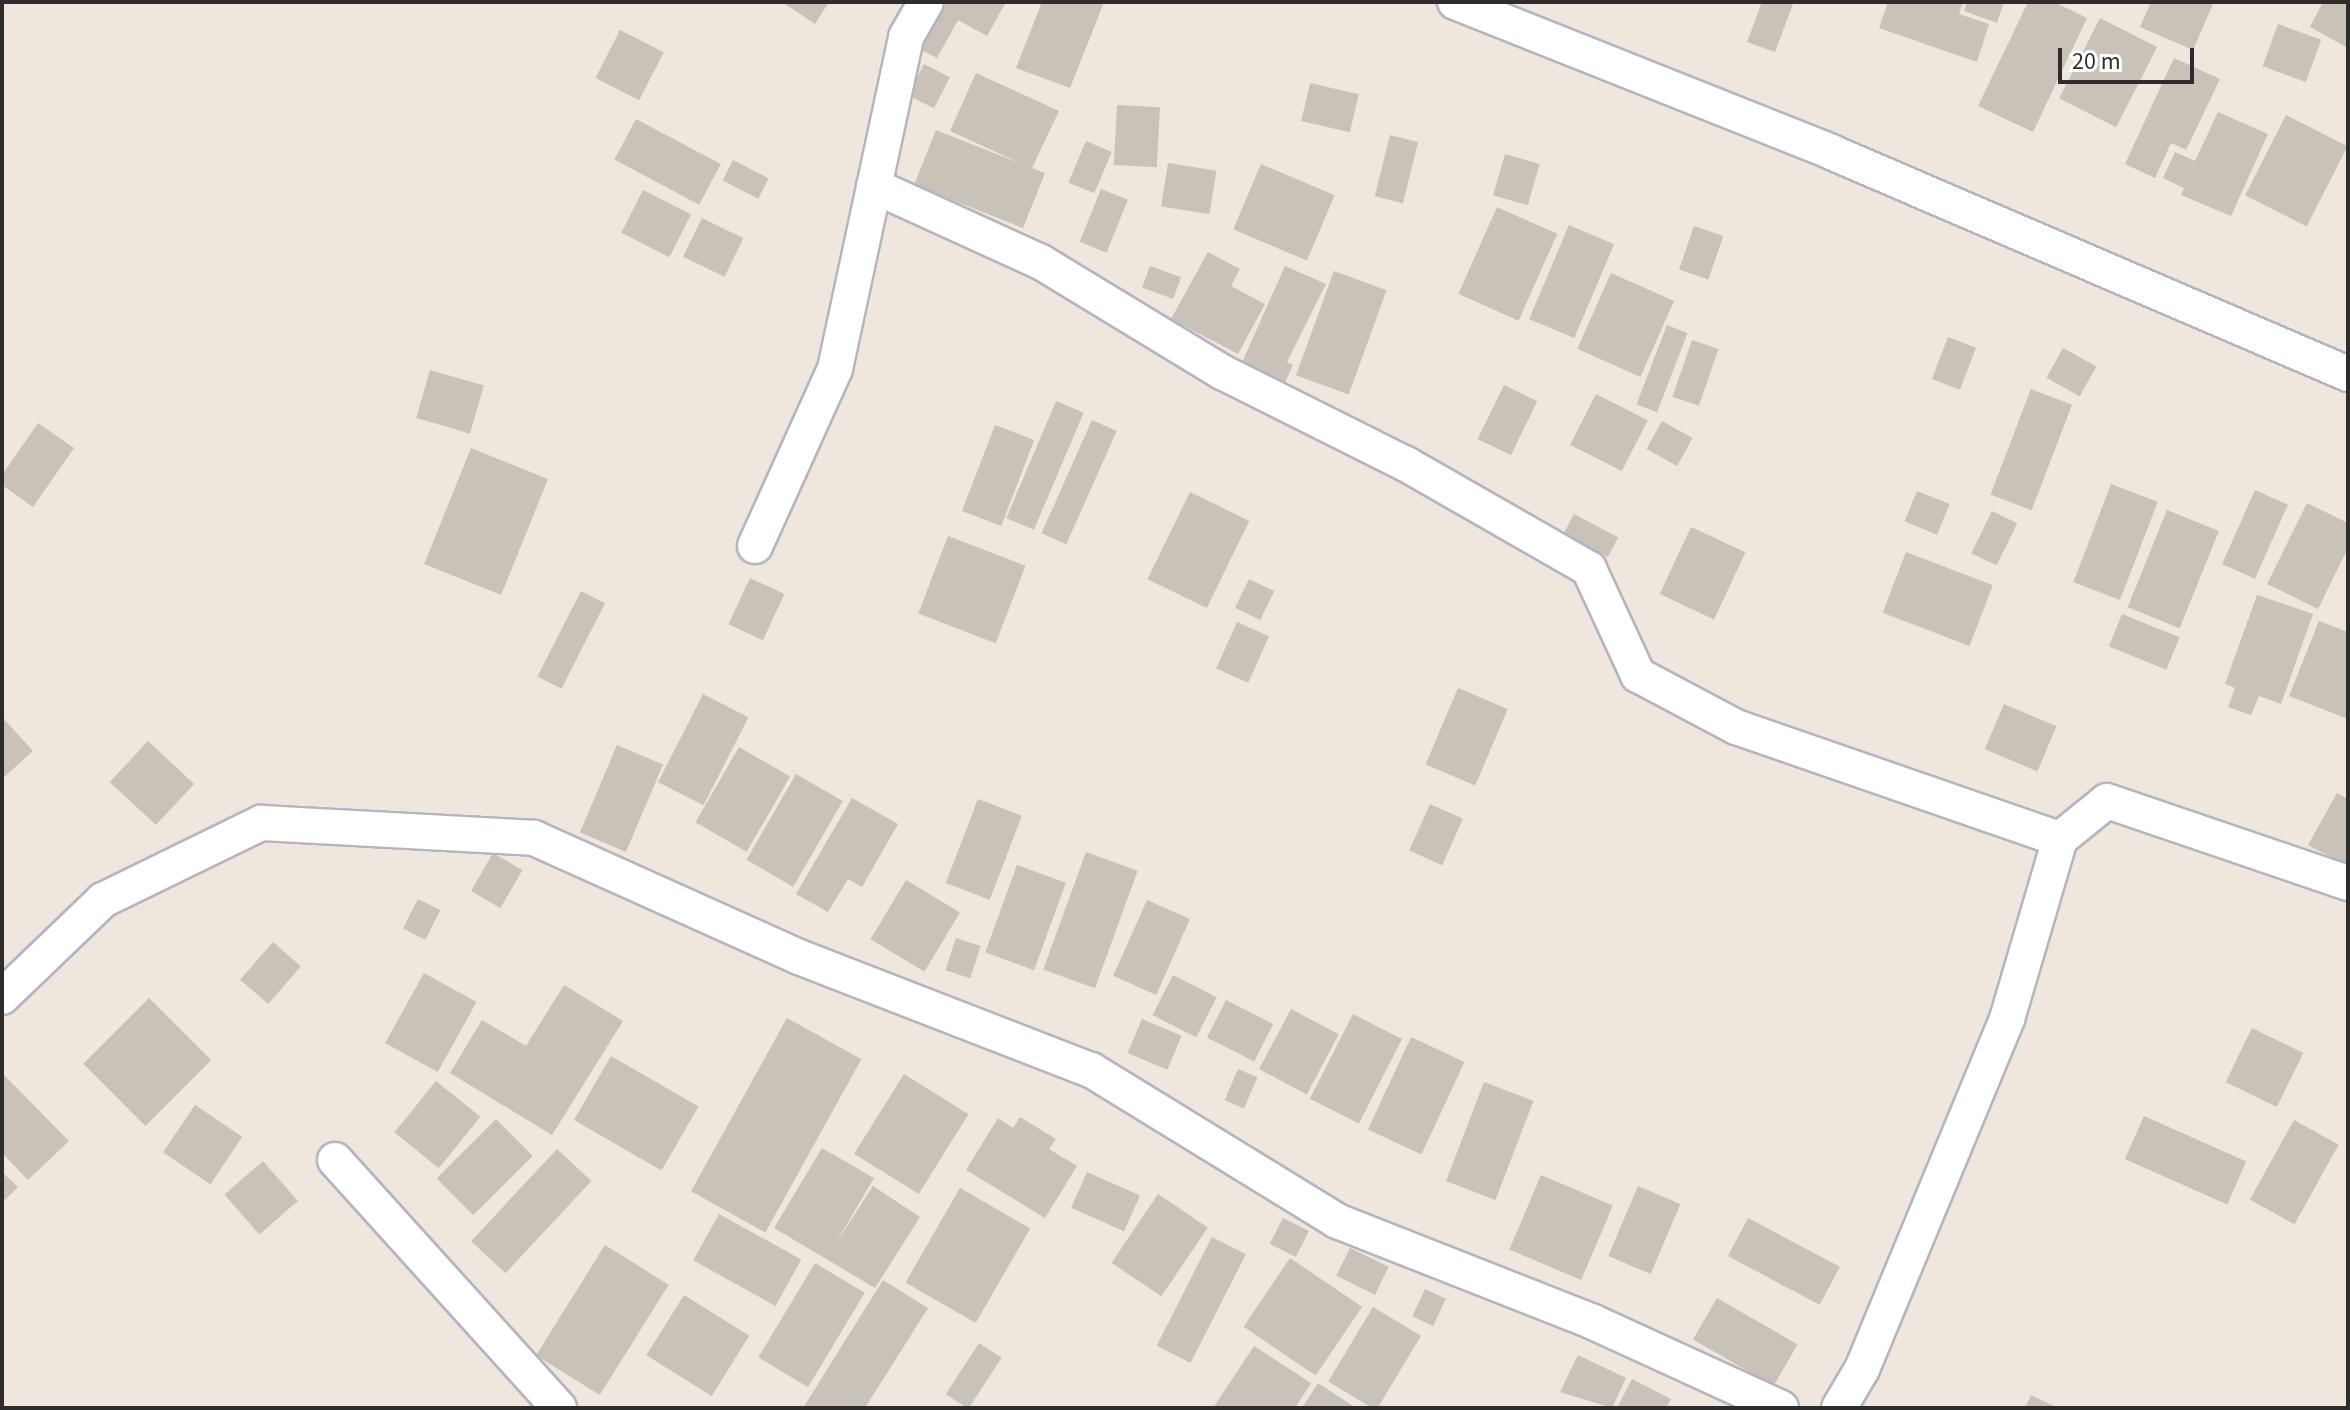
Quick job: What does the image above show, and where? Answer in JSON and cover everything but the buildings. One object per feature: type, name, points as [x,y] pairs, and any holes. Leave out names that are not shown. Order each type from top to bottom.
[{"type":"street","points":[[755,546],[835,369],[906,37],[926,2]]},
{"type":"street","points":[[1455,2],[1831,152],[2348,374]]},
{"type":"street","points":[[874,186],[1041,262],[1222,372],[1406,464],[1589,569],[1638,675],[1736,727],[2060,839]]},
{"type":"street","points":[[1839,1408],[1862,1369],[2007,1019],[2060,839],[2107,801],[2348,883]]},
{"type":"street","points":[[2,997],[103,900],[261,823],[534,838],[799,957],[1091,1070],[1337,1221],[1591,1321],[1781,1408]]},
{"type":"street","points":[[335,1160],[559,1408]]}]
